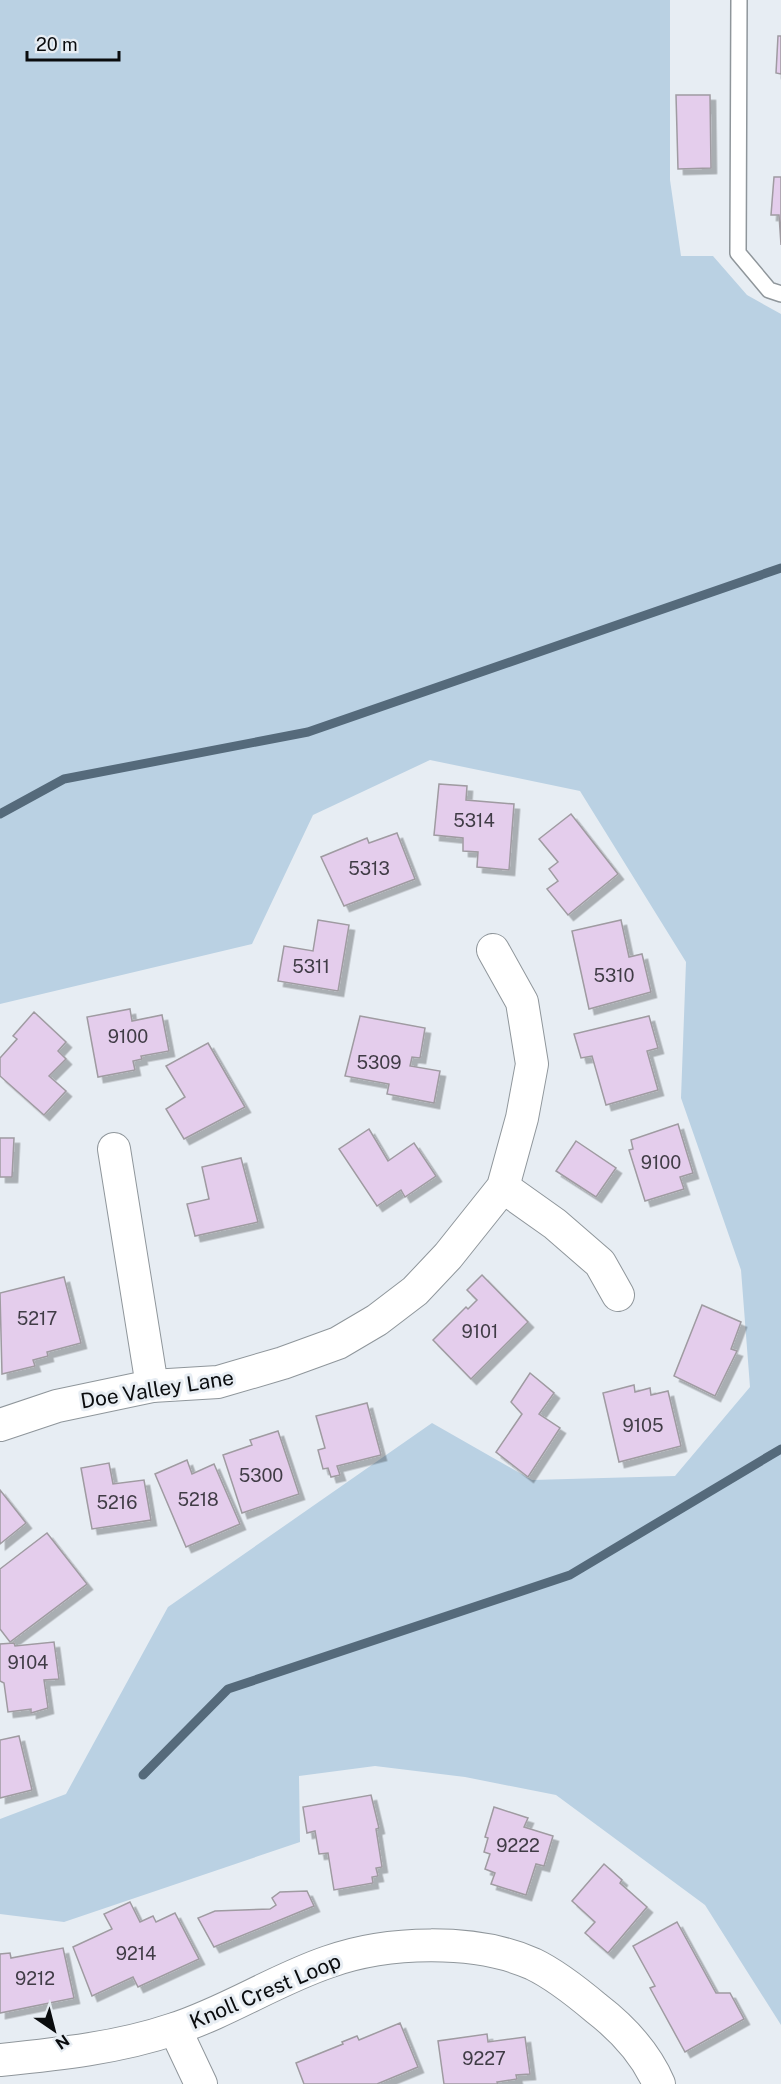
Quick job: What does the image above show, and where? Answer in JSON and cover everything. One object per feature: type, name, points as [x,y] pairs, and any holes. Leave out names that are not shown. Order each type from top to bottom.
[{"type":"street","name":"Doe Valley Lane","points":[[0,1425],[57,1406],[152,1386],[218,1382],[338,1343],[377,1320],[415,1291],[448,1257],[503,1187],[522,1118],[532,1064],[522,1002],[493,950]]},
{"type":"street","points":[[114,1149],[152,1386]]},
{"type":"street","points":[[503,1187],[555,1224],[600,1263],[618,1295]]},
{"type":"street","name":"Knoll Crest Loop","points":[[0,2060],[83,2052],[175,2029],[328,1962],[367,1951],[429,1945],[477,1949],[532,1964],[573,1988],[617,2025],[653,2070],[659,2084]]},
{"type":"street","points":[[175,2029],[201,2084]]},
{"type":"lane","points":[[739,0],[738,253],[769,290],[781,294]]},
{"type":"shaded area","points":[[0,0],[670,0],[670,180],[681,256],[713,256],[747,295],[781,314],[781,2025],[705,1905],[556,1795],[465,1777],[375,1766],[299,1776],[300,1842],[64,1922],[0,1914],[0,1819],[66,1794],[168,1607],[432,1423],[532,1480],[675,1476],[750,1387],[741,1270],[681,1098],[686,962],[580,791],[430,760],[313,815],[252,944],[0,1004]]},
{"type":"building","points":[[778,36],[781,36],[781,74],[776,73]]},
{"type":"building","points":[[676,95],[710,95],[711,168],[678,169]]},
{"type":"building","points":[[774,177],[781,177],[781,245],[779,215],[771,215]]},
{"type":"building","points":[[439,784],[467,786],[466,800],[514,804],[509,870],[477,867],[478,852],[463,851],[463,838],[434,835]]},
{"type":"building","points":[[571,814],[618,874],[568,915],[547,889],[558,881],[549,869],[558,862],[539,839]]},
{"type":"building","points":[[397,833],[415,879],[344,906],[321,857],[367,838],[369,843]]},
{"type":"building","points":[[318,920],[349,925],[338,991],[278,981],[284,946],[313,951]]},
{"type":"building","points":[[621,920],[629,957],[642,954],[651,992],[589,1009],[572,931]]},
{"type":"building","points":[[130,1009],[132,1021],[162,1015],[169,1051],[141,1056],[142,1059],[133,1061],[135,1070],[98,1077],[87,1017]]},
{"type":"building","points":[[34,1012],[66,1042],[58,1051],[66,1059],[49,1076],[66,1091],[44,1115],[0,1076],[0,1058],[17,1039],[13,1036]]},
{"type":"building","points":[[360,1016],[425,1028],[420,1058],[412,1057],[410,1066],[440,1071],[434,1103],[387,1094],[389,1084],[345,1076]]},
{"type":"building","points":[[649,1016],[658,1048],[647,1051],[658,1090],[606,1105],[592,1056],[581,1058],[574,1034]]},
{"type":"building","points":[[208,1043],[245,1107],[184,1139],[166,1109],[185,1097],[166,1066]]},
{"type":"building","points":[[678,1124],[693,1173],[680,1177],[684,1189],[645,1201],[629,1150],[633,1149],[631,1140]]},
{"type":"building","points":[[369,1129],[388,1161],[414,1143],[436,1176],[405,1197],[401,1190],[377,1206],[339,1149]]},
{"type":"building","points":[[0,1138],[14,1138],[12,1177],[0,1177]]},
{"type":"building","points":[[576,1141],[616,1168],[596,1197],[556,1171]]},
{"type":"building","points":[[241,1158],[258,1222],[195,1236],[187,1204],[209,1199],[202,1167]]},
{"type":"building","points":[[482,1275],[528,1322],[471,1379],[433,1340],[466,1307],[468,1309],[477,1300],[467,1290]]},
{"type":"building","points":[[64,1277],[81,1343],[47,1352],[48,1356],[33,1360],[35,1366],[2,1374],[0,1293]]},
{"type":"building","points":[[702,1305],[741,1322],[731,1349],[737,1351],[715,1396],[674,1376]]},
{"type":"building","points":[[530,1373],[554,1393],[539,1414],[560,1428],[528,1477],[496,1452],[522,1414],[511,1402]]},
{"type":"building","points":[[634,1385],[635,1392],[650,1388],[651,1395],[668,1391],[681,1446],[619,1462],[603,1393]]},
{"type":"building","points":[[367,1403],[381,1455],[337,1466],[340,1475],[331,1477],[328,1468],[323,1469],[318,1450],[325,1448],[316,1416]]},
{"type":"building","points":[[278,1431],[299,1494],[242,1513],[223,1455],[252,1445],[250,1440]]},
{"type":"building","points":[[187,1460],[192,1474],[214,1464],[240,1524],[186,1547],[155,1474]]},
{"type":"building","points":[[109,1463],[113,1484],[144,1480],[151,1520],[92,1529],[81,1468]]},
{"type":"building","points":[[0,1490],[26,1523],[0,1544]]},
{"type":"building","points":[[47,1533],[87,1584],[10,1642],[0,1629],[0,1569]]},
{"type":"building","points":[[54,1642],[59,1679],[44,1680],[48,1708],[31,1713],[31,1709],[8,1712],[4,1683],[0,1681],[0,1644],[14,1643],[15,1646]]},
{"type":"building","points":[[19,1736],[32,1790],[0,1798],[0,1740]]},
{"type":"building","points":[[371,1795],[379,1828],[376,1829],[382,1867],[376,1868],[378,1876],[372,1877],[373,1883],[334,1890],[328,1853],[319,1854],[315,1831],[307,1833],[303,1807]]},
{"type":"building","points":[[494,1807],[528,1818],[524,1827],[553,1836],[544,1866],[536,1864],[526,1895],[491,1884],[495,1873],[485,1869],[490,1854],[484,1852],[488,1838],[485,1837]]},
{"type":"building","points":[[604,1864],[622,1880],[620,1883],[647,1907],[608,1953],[585,1933],[595,1922],[572,1901]]},
{"type":"building","points":[[307,1891],[314,1906],[214,1947],[198,1918],[215,1911],[270,1909],[276,1905],[272,1898],[280,1892]]},
{"type":"building","points":[[130,1902],[140,1922],[153,1916],[156,1922],[175,1913],[199,1959],[138,1987],[133,1977],[92,1996],[73,1947],[112,1929],[104,1914]]},
{"type":"building","points":[[677,1922],[716,1993],[730,1993],[744,2019],[685,2052],[650,1988],[655,1986],[633,1946]]},
{"type":"building","points":[[63,1948],[74,1998],[0,2013],[0,1954],[10,1953],[11,1958]]},
{"type":"building","points":[[400,2023],[418,2067],[377,2084],[304,2084],[296,2063],[357,2036],[359,2040]]},
{"type":"building","points":[[487,2034],[488,2042],[525,2037],[530,2074],[516,2075],[517,2079],[497,2082],[498,2084],[444,2084],[438,2041]]},
{"type":"waterway","points":[[0,814],[64,779],[308,732],[781,568]]},
{"type":"waterway","points":[[143,1775],[228,1689],[570,1575],[781,1449]]}]
